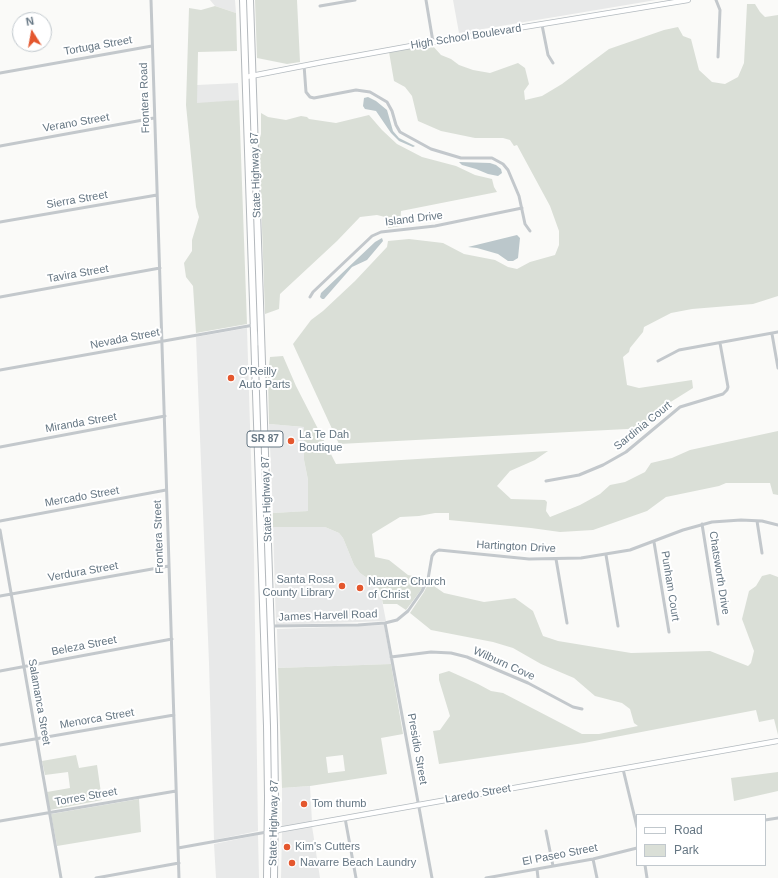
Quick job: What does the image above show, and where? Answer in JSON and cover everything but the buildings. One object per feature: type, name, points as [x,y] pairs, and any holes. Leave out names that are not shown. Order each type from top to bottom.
[{"type":"highway","name":"SR 87","points":[[243,0],[266,704],[268,832],[267,878]]},
{"type":"highway","name":"State Highway 87","points":[[250,0],[274,725],[274,878]]},
{"type":"street","name":"Frontera Road","points":[[150,0],[157,195]]},
{"type":"street","points":[[320,6],[355,0]]},
{"type":"street","points":[[426,0],[433,42]]},
{"type":"street","name":"High School Boulevard","points":[[246,77],[433,42],[688,0]]},
{"type":"street","points":[[716,0],[720,10],[718,57]]},
{"type":"street","points":[[542,25],[548,55],[553,62]]},
{"type":"street","name":"Tortuga Street","points":[[0,73],[152,46]]},
{"type":"street","points":[[304,65],[306,92],[310,97],[314,98],[356,90],[370,92],[386,102],[392,111],[396,125],[400,132],[431,149],[461,158],[492,158],[503,164],[519,196],[525,224],[530,231]]},
{"type":"street","name":"Verano Street","points":[[0,146],[154,118]]},
{"type":"street","name":"Sierra Street","points":[[0,222],[157,195]]},
{"type":"street","name":"Frontera Street","points":[[157,195],[179,878]]},
{"type":"street","name":"Island Drive","points":[[310,297],[313,292],[372,236],[381,232],[435,226],[522,208]]},
{"type":"street","points":[[258,233],[255,249],[258,318],[254,325],[258,341],[260,384],[264,401]]},
{"type":"street","name":"Tavira Street","points":[[0,297],[160,268]]},
{"type":"street","name":"Nevada Street","points":[[0,370],[254,325]]},
{"type":"street","points":[[658,361],[679,350],[778,332]]},
{"type":"street","points":[[772,334],[778,368]]},
{"type":"street","name":"Sardinia Court","points":[[546,481],[579,475],[602,465],[626,452],[680,407],[723,394],[728,390],[728,387],[720,343]]},
{"type":"street","name":"Miranda Street","points":[[0,446],[165,416]]},
{"type":"street","name":"Mercado Street","points":[[0,521],[166,490]]},
{"type":"street","points":[[259,492],[263,497],[266,548],[269,562]]},
{"type":"street","name":"Hartington Drive","points":[[386,623],[392,622],[401,617],[413,606],[426,585],[432,556],[439,550],[529,559],[581,558],[630,550],[702,524],[727,520],[757,520],[778,525]]},
{"type":"street","points":[[757,520],[762,553]]},
{"type":"street","name":"Chatsworth Drive","points":[[702,524],[718,624]]},
{"type":"street","name":"Salamanca Street","points":[[0,530],[61,878]]},
{"type":"street","name":"Punham Court","points":[[654,542],[669,632]]},
{"type":"street","points":[[606,554],[618,626]]},
{"type":"street","points":[[556,558],[567,623]]},
{"type":"street","points":[[261,560],[264,576],[266,616],[271,626],[266,641],[268,676],[266,704]]},
{"type":"street","name":"Verdura Street","points":[[0,596],[169,566]]},
{"type":"street","name":"James Harvell Road","points":[[271,626],[386,623]]},
{"type":"street","name":"Presidio Street","points":[[386,623],[432,878]]},
{"type":"street","name":"Beleza Street","points":[[0,671],[172,639]]},
{"type":"street","name":"Wilburn Cove","points":[[391,657],[442,652],[475,659],[528,683],[573,708],[582,709]]},
{"type":"street","name":"Menorca Street","points":[[0,745],[174,715]]},
{"type":"street","name":"Laredo Street","points":[[178,848],[778,741]]},
{"type":"street","points":[[623,769],[636,823]]},
{"type":"street","name":"Torres Street","points":[[0,821],[176,791]]},
{"type":"street","points":[[345,818],[356,878]]},
{"type":"street","points":[[766,820],[778,818]]},
{"type":"street","points":[[546,831],[553,866]]},
{"type":"street","name":"El Paseo Street","points":[[486,878],[593,859],[636,848]]},
{"type":"street","points":[[593,859],[597,878]]},
{"type":"street","points":[[96,878],[179,863]]},
{"type":"street","points":[[645,866],[647,878]]},
{"type":"street","points":[[537,869],[538,878]]},
{"type":"shaded area","points":[[210,0],[235,0],[236,13],[215,6]]},
{"type":"shaded area","points":[[453,0],[656,0],[459,33]]},
{"type":"shaded area","points":[[238,83],[239,100],[197,104],[197,85]]},
{"type":"shaded area","points":[[368,97],[376,101],[387,110],[393,131],[399,138],[415,146],[413,147],[399,141],[391,133],[376,111],[365,109],[363,106],[364,98]]},
{"type":"shaded area","points":[[459,162],[490,163],[501,169],[502,173],[498,176],[488,174],[462,165]]},
{"type":"shaded area","points":[[517,235],[520,238],[518,258],[513,261],[508,261],[498,254],[468,247]]},
{"type":"shaded area","points":[[382,238],[383,241],[367,260],[352,267],[324,299],[320,297],[321,293],[375,242]]},
{"type":"shaded area","points":[[247,328],[254,556],[258,831],[214,840],[209,663],[196,337]]},
{"type":"shaded area","points":[[269,424],[304,427],[304,460],[308,480],[309,511],[273,513]]},
{"type":"shaded area","points":[[273,527],[325,527],[339,533],[343,538],[354,565],[360,573],[380,590],[386,621],[276,625]]},
{"type":"shaded area","points":[[384,625],[391,664],[278,668],[277,629]]},
{"type":"shaded area","points":[[310,786],[312,822],[282,827],[282,788]]},
{"type":"shaded area","points":[[312,826],[320,878],[281,878],[282,832]]},
{"type":"shaded area","points":[[258,835],[259,878],[216,878],[214,844]]},
{"type":"green space","points":[[255,0],[297,0],[300,62],[287,64],[257,58]]},
{"type":"green space","points":[[747,4],[755,4],[765,17],[778,15],[778,296],[753,304],[692,309],[671,313],[644,327],[643,332],[630,348],[629,352],[623,357],[627,385],[639,388],[692,380],[693,388],[669,403],[646,428],[339,444],[293,344],[311,320],[323,311],[355,281],[387,247],[388,241],[409,239],[443,243],[464,254],[495,260],[508,267],[517,269],[530,262],[555,255],[559,245],[559,231],[550,206],[517,145],[514,146],[510,140],[503,138],[475,138],[441,131],[418,121],[412,96],[405,87],[394,81],[389,52],[432,45],[441,55],[451,59],[459,65],[473,70],[490,73],[518,63],[525,68],[529,84],[524,91],[525,100],[542,96],[562,84],[609,49],[664,30],[678,27],[683,36],[691,39],[699,70],[712,82],[725,84],[738,77],[744,63]]},
{"type":"green space","points":[[215,6],[236,13],[237,51],[198,52],[197,103],[239,100],[247,324],[196,333],[193,286],[186,277],[184,263],[192,251],[192,240],[199,217],[196,207],[186,105],[189,8],[201,10]]},
{"type":"green space","points":[[261,113],[268,117],[286,120],[301,116],[309,119],[336,123],[369,115],[397,144],[422,157],[456,166],[475,175],[492,179],[497,192],[401,211],[400,226],[388,228],[388,220],[385,217],[377,215],[360,217],[337,241],[280,294],[279,309],[265,314],[259,141],[261,134]]},
{"type":"green space","points":[[283,356],[296,386],[336,464],[548,451],[535,460],[510,471],[497,486],[511,499],[545,500],[547,502],[546,511],[550,517],[580,505],[600,494],[610,485],[625,482],[645,472],[651,463],[672,458],[690,450],[778,431],[778,495],[773,494],[770,483],[726,483],[719,486],[666,497],[647,511],[593,530],[560,532],[449,520],[449,513],[400,517],[372,534],[375,557],[389,560],[408,575],[426,579],[421,590],[406,610],[397,604],[383,604],[380,590],[360,573],[354,565],[343,538],[339,533],[325,527],[273,527],[273,513],[308,511],[308,480],[304,460],[304,427],[269,424],[268,376],[270,357]]},
{"type":"green space","points":[[770,574],[778,577],[778,735],[774,719],[759,722],[756,710],[584,743],[439,764],[433,731],[440,730],[450,716],[439,680],[439,674],[449,671],[491,691],[503,693],[582,734],[599,734],[638,726],[634,723],[630,709],[622,703],[595,696],[574,678],[541,664],[513,648],[493,642],[431,630],[410,613],[430,580],[432,580],[431,584],[444,593],[484,602],[515,598],[533,611],[543,636],[558,641],[631,653],[710,651],[748,666],[751,663],[754,651],[742,619],[749,591],[756,586],[762,576]]},
{"type":"green space","points":[[391,664],[403,734],[381,738],[387,774],[310,786],[282,788],[278,668]],"holes":[[[343,755],[345,771],[328,773],[326,757]]]},
{"type":"green space","points":[[76,755],[79,768],[97,765],[102,800],[50,810],[47,792],[70,788],[68,772],[45,775],[42,761]]},
{"type":"green space","points":[[778,772],[778,791],[734,801],[731,778]]},
{"type":"green space","points":[[139,799],[141,832],[57,846],[51,814]]},
{"type":"place","name":"O'Reilly Auto Parts","points":[[231,378]]},
{"type":"place","name":"La Te Dah Boutique","points":[[291,441]]},
{"type":"place","name":"Santa Rosa County Library","points":[[342,586]]},
{"type":"place","name":"Navarre Church of Christ","points":[[360,588]]},
{"type":"place","name":"Tom thumb","points":[[304,804]]},
{"type":"place","name":"Kim's Cutters","points":[[287,847]]},
{"type":"place","name":"Navarre Beach Laundry","points":[[292,863]]}]
